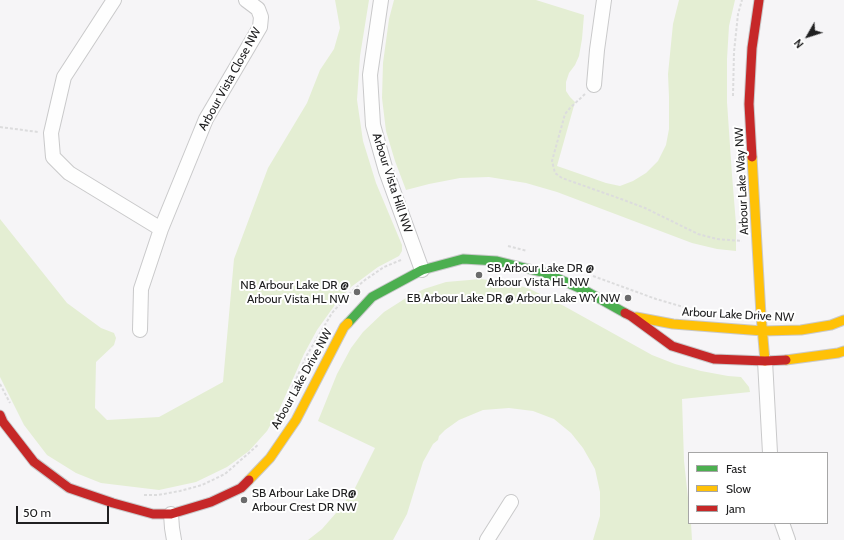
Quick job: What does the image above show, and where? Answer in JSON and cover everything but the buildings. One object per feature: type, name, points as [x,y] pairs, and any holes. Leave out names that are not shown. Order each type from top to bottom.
[{"type":"street","points":[[114,0],[64,77],[51,133],[53,157],[69,173],[161,229]]},
{"type":"street","name":"Arbour Vista Close NW","points":[[140,330],[141,289],[161,229],[206,119],[260,27],[261,18],[258,9],[246,0]]},
{"type":"street","name":"Arbour Vista Hill NW","points":[[380,0],[370,75],[373,125],[386,171],[422,270]]},
{"type":"street","points":[[594,85],[604,0]]},
{"type":"street","name":"Arbour Lake Way NW","points":[[760,0],[752,48],[749,104],[765,361]]},
{"type":"street","name":"Arbour Lake Drive NW","points":[[0,415],[3,422],[34,462],[69,488],[113,503],[153,514],[171,514],[211,502],[241,488],[270,458],[296,420],[344,327],[372,297],[422,270],[462,259],[498,261],[545,273],[584,290],[630,316],[672,346],[714,360],[765,361],[797,359],[844,351]]},
{"type":"street","name":"Arbour Lake Drive NW","points":[[630,316],[673,324],[763,331],[801,330],[830,325],[844,320]]},
{"type":"street","points":[[765,361],[770,452]]},
{"type":"street","points":[[487,540],[510,502]]},
{"type":"street","points":[[171,514],[174,540]]},
{"type":"street","points":[[782,524],[788,540]]},
{"type":"path","points":[[594,85],[576,101],[565,114],[552,161],[555,173],[562,178],[645,208],[698,234],[717,239],[741,241],[757,240]]},
{"type":"path","points":[[0,126],[51,133]]},
{"type":"path","points":[[283,409],[307,355],[332,313],[351,292],[365,280],[384,266],[401,260]]},
{"type":"path","points":[[0,384],[13,409]]},
{"type":"path","points":[[142,495],[158,495],[202,485],[225,474],[262,442]]},
{"type":"green space","points":[[335,0],[369,0],[360,56],[357,100],[363,141],[376,183],[402,245],[402,251],[399,256],[378,267],[351,287],[337,302],[317,330],[304,354],[279,410],[267,431],[249,451],[227,467],[196,482],[159,490],[101,483],[76,473],[47,455],[24,425],[0,377],[0,219],[67,303],[101,328],[114,333],[116,338],[114,345],[96,362],[95,408],[107,420],[159,417],[223,382],[234,259],[268,168],[307,103],[320,70],[334,49],[340,28]]},
{"type":"green space","points":[[394,0],[536,0],[584,15],[579,56],[569,73],[566,82],[566,91],[575,102],[557,166],[606,183],[620,186],[633,181],[646,173],[658,161],[666,145],[669,129],[668,74],[673,24],[679,0],[735,0],[729,26],[727,102],[736,224],[736,251],[717,249],[692,243],[557,192],[526,183],[489,177],[460,178],[406,190],[386,131],[382,98],[383,63],[389,19]]},
{"type":"green space","points":[[481,279],[511,283],[530,289],[564,306],[652,355],[675,364],[701,371],[741,377],[749,387],[750,392],[682,399],[684,461],[688,498],[688,524],[691,524],[692,540],[593,540],[600,516],[600,492],[595,469],[583,448],[571,433],[554,419],[533,411],[509,408],[483,410],[459,420],[439,436],[438,440],[433,444],[423,462],[407,514],[393,540],[308,540],[322,529],[354,490],[375,448],[318,421],[337,374],[351,348],[363,332],[384,312],[424,289],[446,282]]},
{"type":"traffic: fast","points":[[348,323],[372,297],[422,270],[463,259],[497,261],[545,273],[584,290],[625,313]]},
{"type":"traffic: slow","points":[[752,157],[765,361]]},
{"type":"traffic: slow","points":[[636,317],[673,324],[763,331],[801,330],[831,325],[844,320]]},
{"type":"traffic: slow","points":[[249,480],[270,458],[296,420],[344,327],[348,323]]},
{"type":"traffic: slow","points":[[786,360],[844,351]]},
{"type":"traffic: jam","points":[[752,157],[749,104],[752,48],[759,0]]},
{"type":"traffic: jam","points":[[625,313],[672,346],[714,359],[765,361],[786,360]]},
{"type":"traffic: jam","points":[[0,415],[3,422],[34,462],[69,488],[113,503],[153,514],[171,514],[211,502],[241,488],[249,480]]},
{"type":"place","name":"SB Arbour Lake DR @ Arbour Vista HL NW","points":[[479,275]]},
{"type":"place","name":"NB Arbour Lake DR @ Arbour Vista HL NW","points":[[357,292]]},
{"type":"place","name":"EB Arbour Lake DR @ Arbour Lake WY NW","points":[[628,298]]},
{"type":"place","name":"SB Arbour Lake DR@ Arbour Crest DR NW","points":[[244,500]]}]
